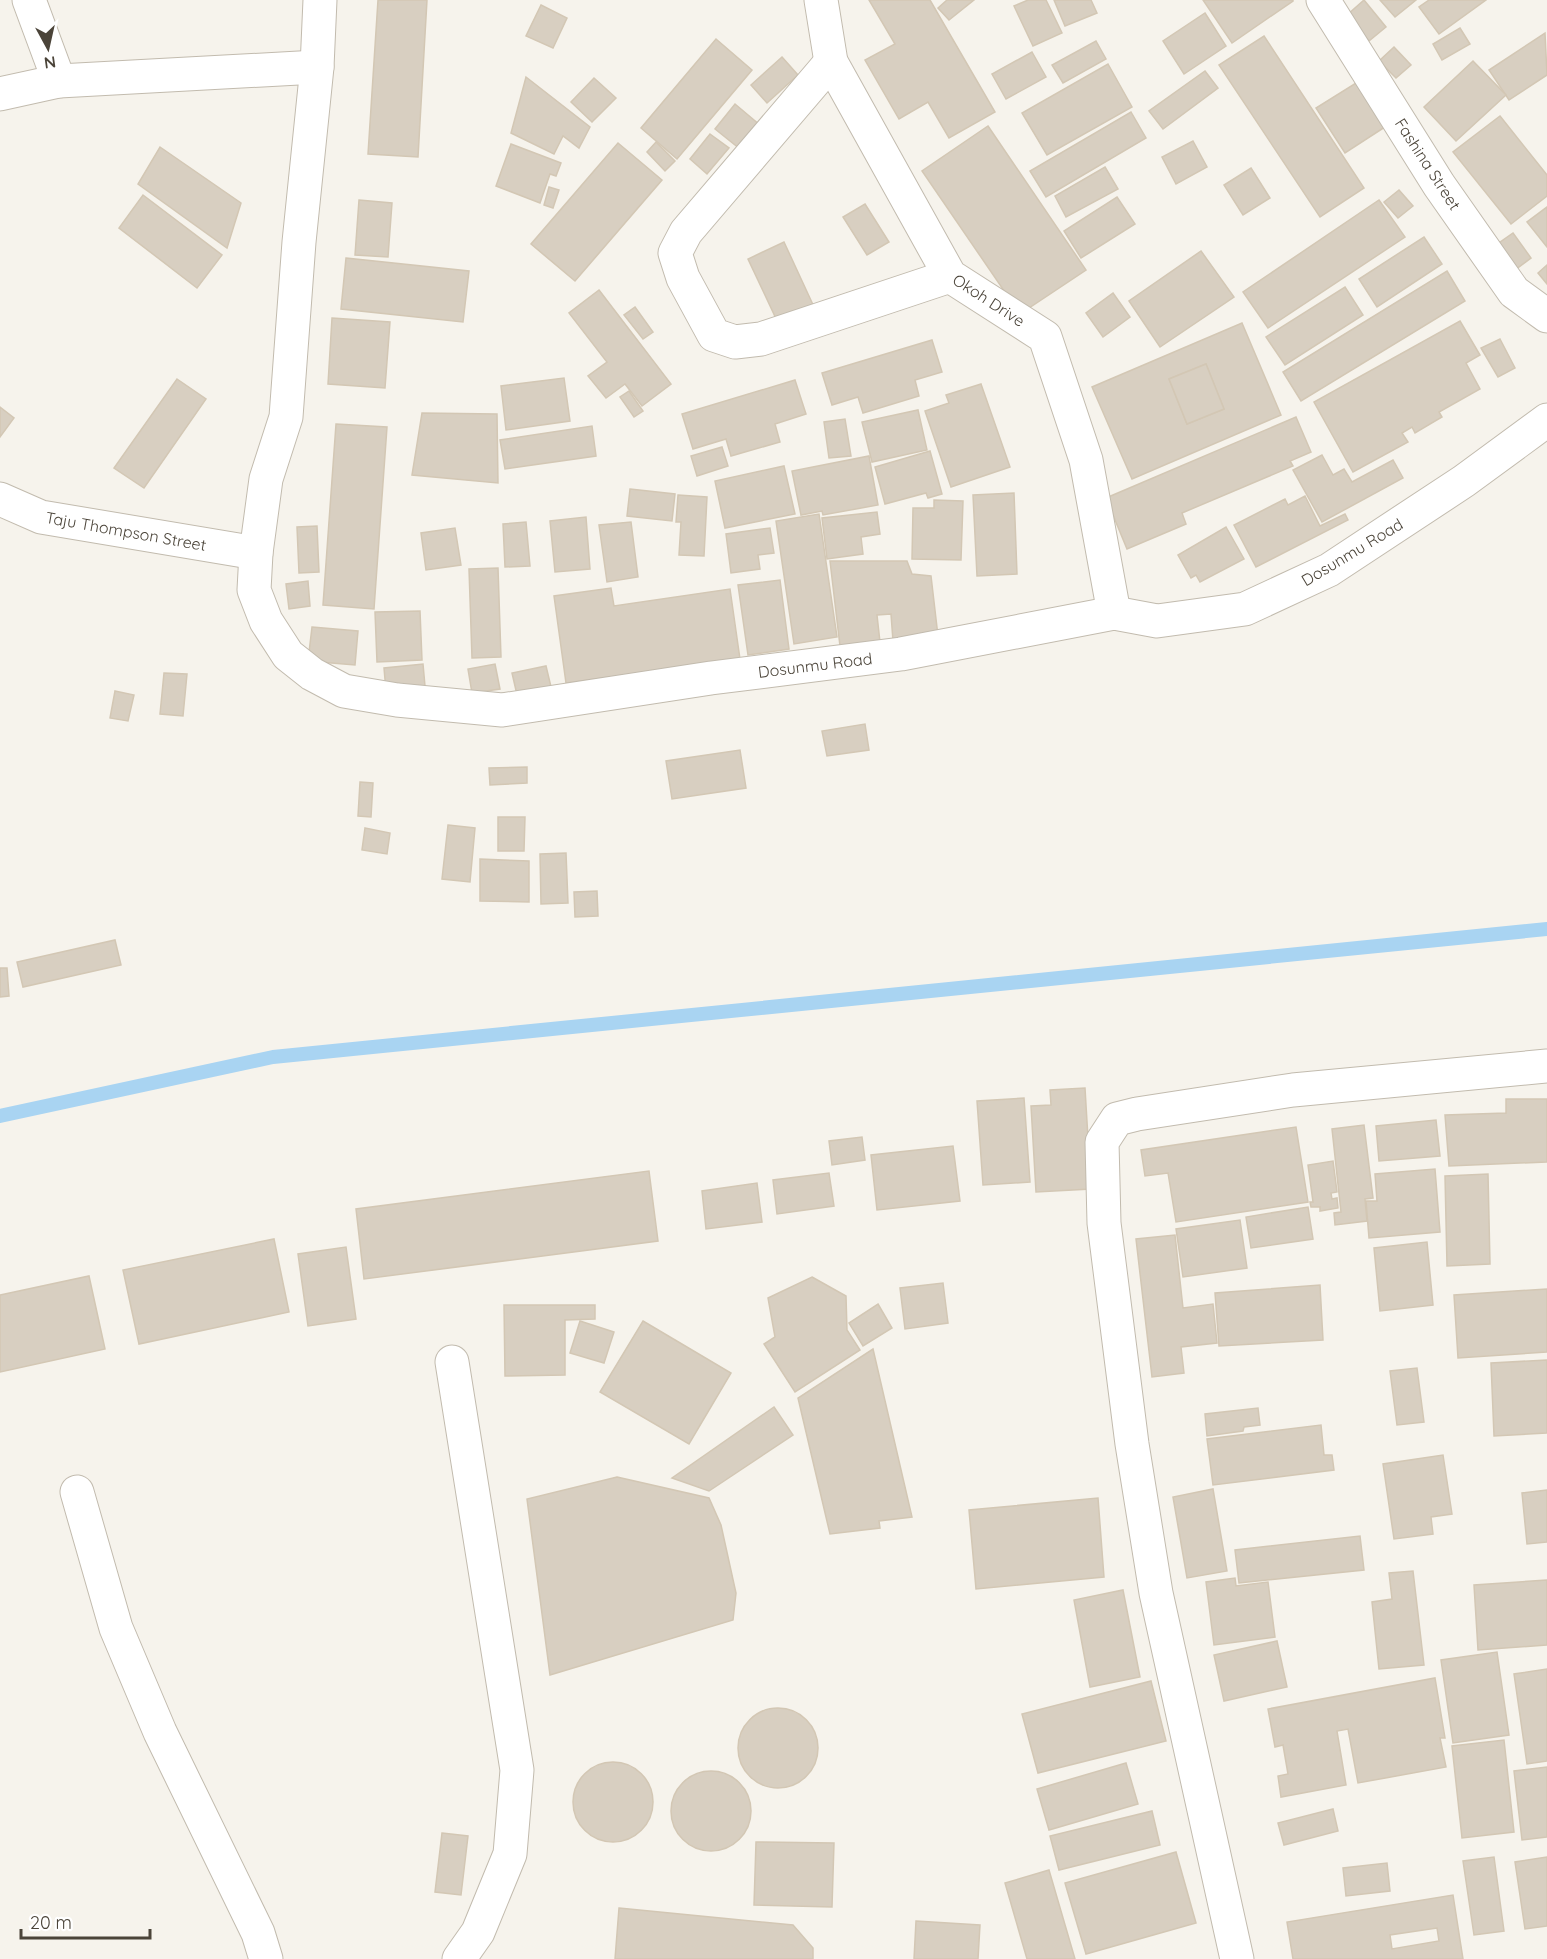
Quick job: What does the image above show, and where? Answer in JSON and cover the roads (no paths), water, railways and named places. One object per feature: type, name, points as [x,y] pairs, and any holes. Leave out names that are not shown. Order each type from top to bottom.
[{"type":"street","points":[[29,0],[59,81]]},
{"type":"street","name":"Dosunmu Road","points":[[320,0],[317,67],[299,242],[286,417],[266,479],[256,553],[254,590],[266,621],[288,655],[312,674],[344,691],[502,710],[711,678],[902,654],[1114,613],[1157,621],[1245,609],[1329,570],[1464,481],[1547,420]]},
{"type":"street","name":"Okoh Drive","points":[[821,0],[831,62],[950,276],[1045,337],[1086,460],[1114,613]]},
{"type":"street","name":"Fashina Street","points":[[1323,0],[1439,185],[1514,292],[1547,316]]},
{"type":"street","points":[[831,62],[686,232],[675,253],[683,278],[714,335],[735,342],[761,339],[950,276]]},
{"type":"street","points":[[0,94],[59,81],[317,67]]},
{"type":"street","name":"Taju Thompson Street","points":[[0,499],[41,517],[256,553]]},
{"type":"street","points":[[1237,1959],[1156,1593],[1132,1444],[1106,1235],[1102,1142],[1117,1119],[1137,1114],[1293,1090],[1547,1066]]},
{"type":"street","points":[[452,1362],[517,1770],[510,1854],[478,1932],[459,1959]]},
{"type":"street","points":[[77,1492],[116,1628],[160,1732],[258,1934],[267,1959]]},
{"type":"waterway","points":[[0,1116],[273,1057],[1547,929]]}]
